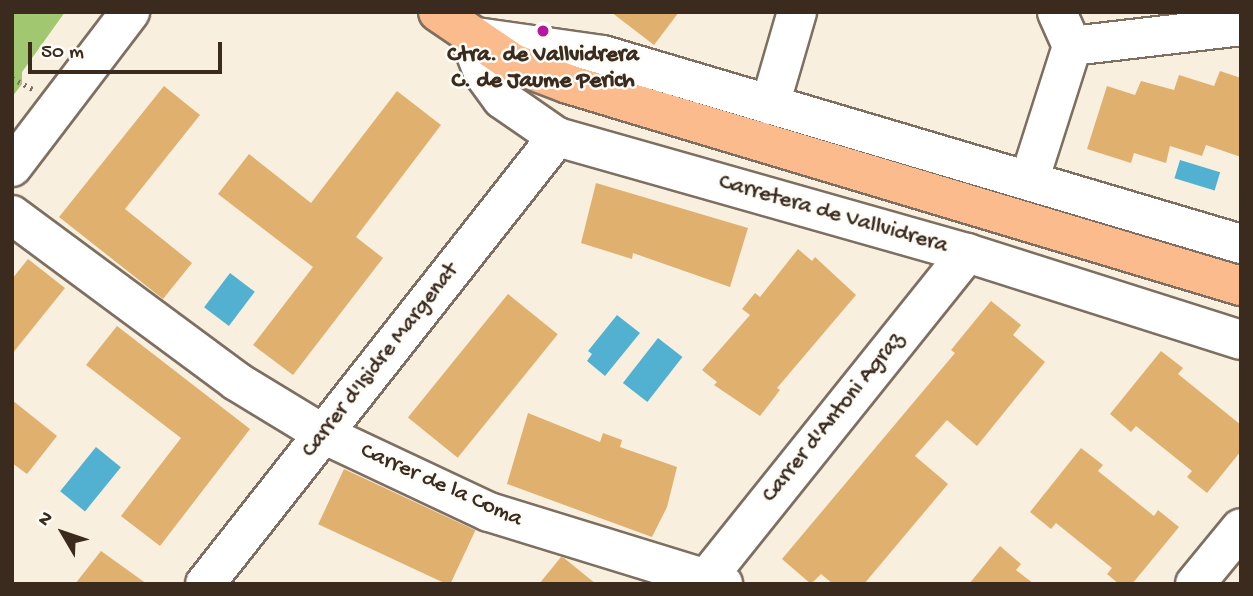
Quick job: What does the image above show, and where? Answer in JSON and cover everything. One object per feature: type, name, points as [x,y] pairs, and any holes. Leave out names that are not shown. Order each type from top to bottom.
[{"type":"main road","name":"Carretera de Vallvidrera","points":[[438,12],[469,36],[513,63],[624,103],[1241,286]]},
{"type":"street","points":[[12,167],[130,12]]},
{"type":"street","points":[[770,105],[797,12]]},
{"type":"street","points":[[1029,181],[1064,29],[1241,26]]},
{"type":"street","name":"Carretera de Vallvidrera","points":[[1241,244],[603,55],[469,36],[483,73],[502,99],[557,137],[967,253],[1241,340]]},
{"type":"street","name":"Carrer d'Isidre Margenat","points":[[205,584],[557,137]]},
{"type":"street","name":"Carrer de la Coma","points":[[12,215],[236,381],[323,433],[489,512],[710,582]]},
{"type":"street","name":"Carrer d'Antoni Agraz","points":[[710,582],[967,253]]},
{"type":"street","points":[[1195,584],[1241,528]]},
{"type":"green space","points":[[12,12],[65,12],[22,72],[22,84],[12,97]]},
{"type":"water","points":[[1180,160],[1220,172],[1215,190],[1174,178]]},
{"type":"water","points":[[230,273],[255,292],[229,326],[204,307]]},
{"type":"water","points":[[617,315],[640,333],[605,376],[587,361],[592,354],[588,351]]},
{"type":"water","points":[[658,338],[682,357],[647,402],[623,383]]},
{"type":"water","points":[[96,447],[121,467],[85,511],[60,491]]},
{"type":"building","points":[[611,12],[679,12],[654,45]]},
{"type":"building","points":[[1220,71],[1241,78],[1241,157],[1206,145],[1202,156],[1170,146],[1166,163],[1134,153],[1131,163],[1087,149],[1107,86],[1135,95],[1141,81],[1174,90],[1179,75],[1214,86]]},
{"type":"building","points":[[164,86],[200,115],[125,209],[192,263],[163,299],[59,217]]},
{"type":"building","points":[[397,91],[441,125],[356,237],[383,258],[293,375],[253,345],[313,267],[218,194],[249,154],[311,203]]},
{"type":"building","points":[[596,183],[748,228],[730,287],[633,253],[632,259],[581,243]]},
{"type":"building","points":[[798,249],[812,261],[815,257],[856,295],[777,388],[780,390],[760,416],[714,385],[717,382],[702,370],[750,315],[742,309],[755,293],[760,297]]},
{"type":"building","points":[[28,259],[65,288],[12,354],[12,279]]},
{"type":"building","points":[[508,294],[558,334],[458,458],[408,418]]},
{"type":"building","points":[[991,301],[1021,325],[1013,335],[1045,362],[977,446],[947,420],[915,456],[948,484],[864,584],[833,584],[821,574],[811,584],[782,559],[955,353],[951,350]]},
{"type":"building","points":[[117,326],[250,429],[160,546],[121,516],[181,438],[86,365]]},
{"type":"building","points":[[1161,351],[1183,368],[1178,374],[1241,425],[1241,451],[1207,493],[1187,477],[1192,471],[1136,426],[1131,432],[1110,414]]},
{"type":"building","points":[[12,400],[57,436],[27,474],[12,463]]},
{"type":"building","points":[[528,413],[600,442],[603,433],[622,440],[620,447],[677,467],[667,507],[652,537],[507,484]]},
{"type":"building","points":[[1081,448],[1103,465],[1098,471],[1154,516],[1158,510],[1179,527],[1132,584],[1119,584],[1107,574],[1112,568],[1056,523],[1051,529],[1030,512]]},
{"type":"building","points":[[344,469],[475,530],[450,584],[446,584],[318,524]]},
{"type":"building","points":[[1000,546],[1021,564],[1016,570],[1034,584],[969,584]]},
{"type":"building","points":[[101,551],[147,584],[75,584]]},
{"type":"building","points":[[561,557],[564,558],[596,584],[539,584]]},
{"type":"place","name":"Ctra. de Vallvidrera C. de Jaume Perich","points":[[543,31]]}]
